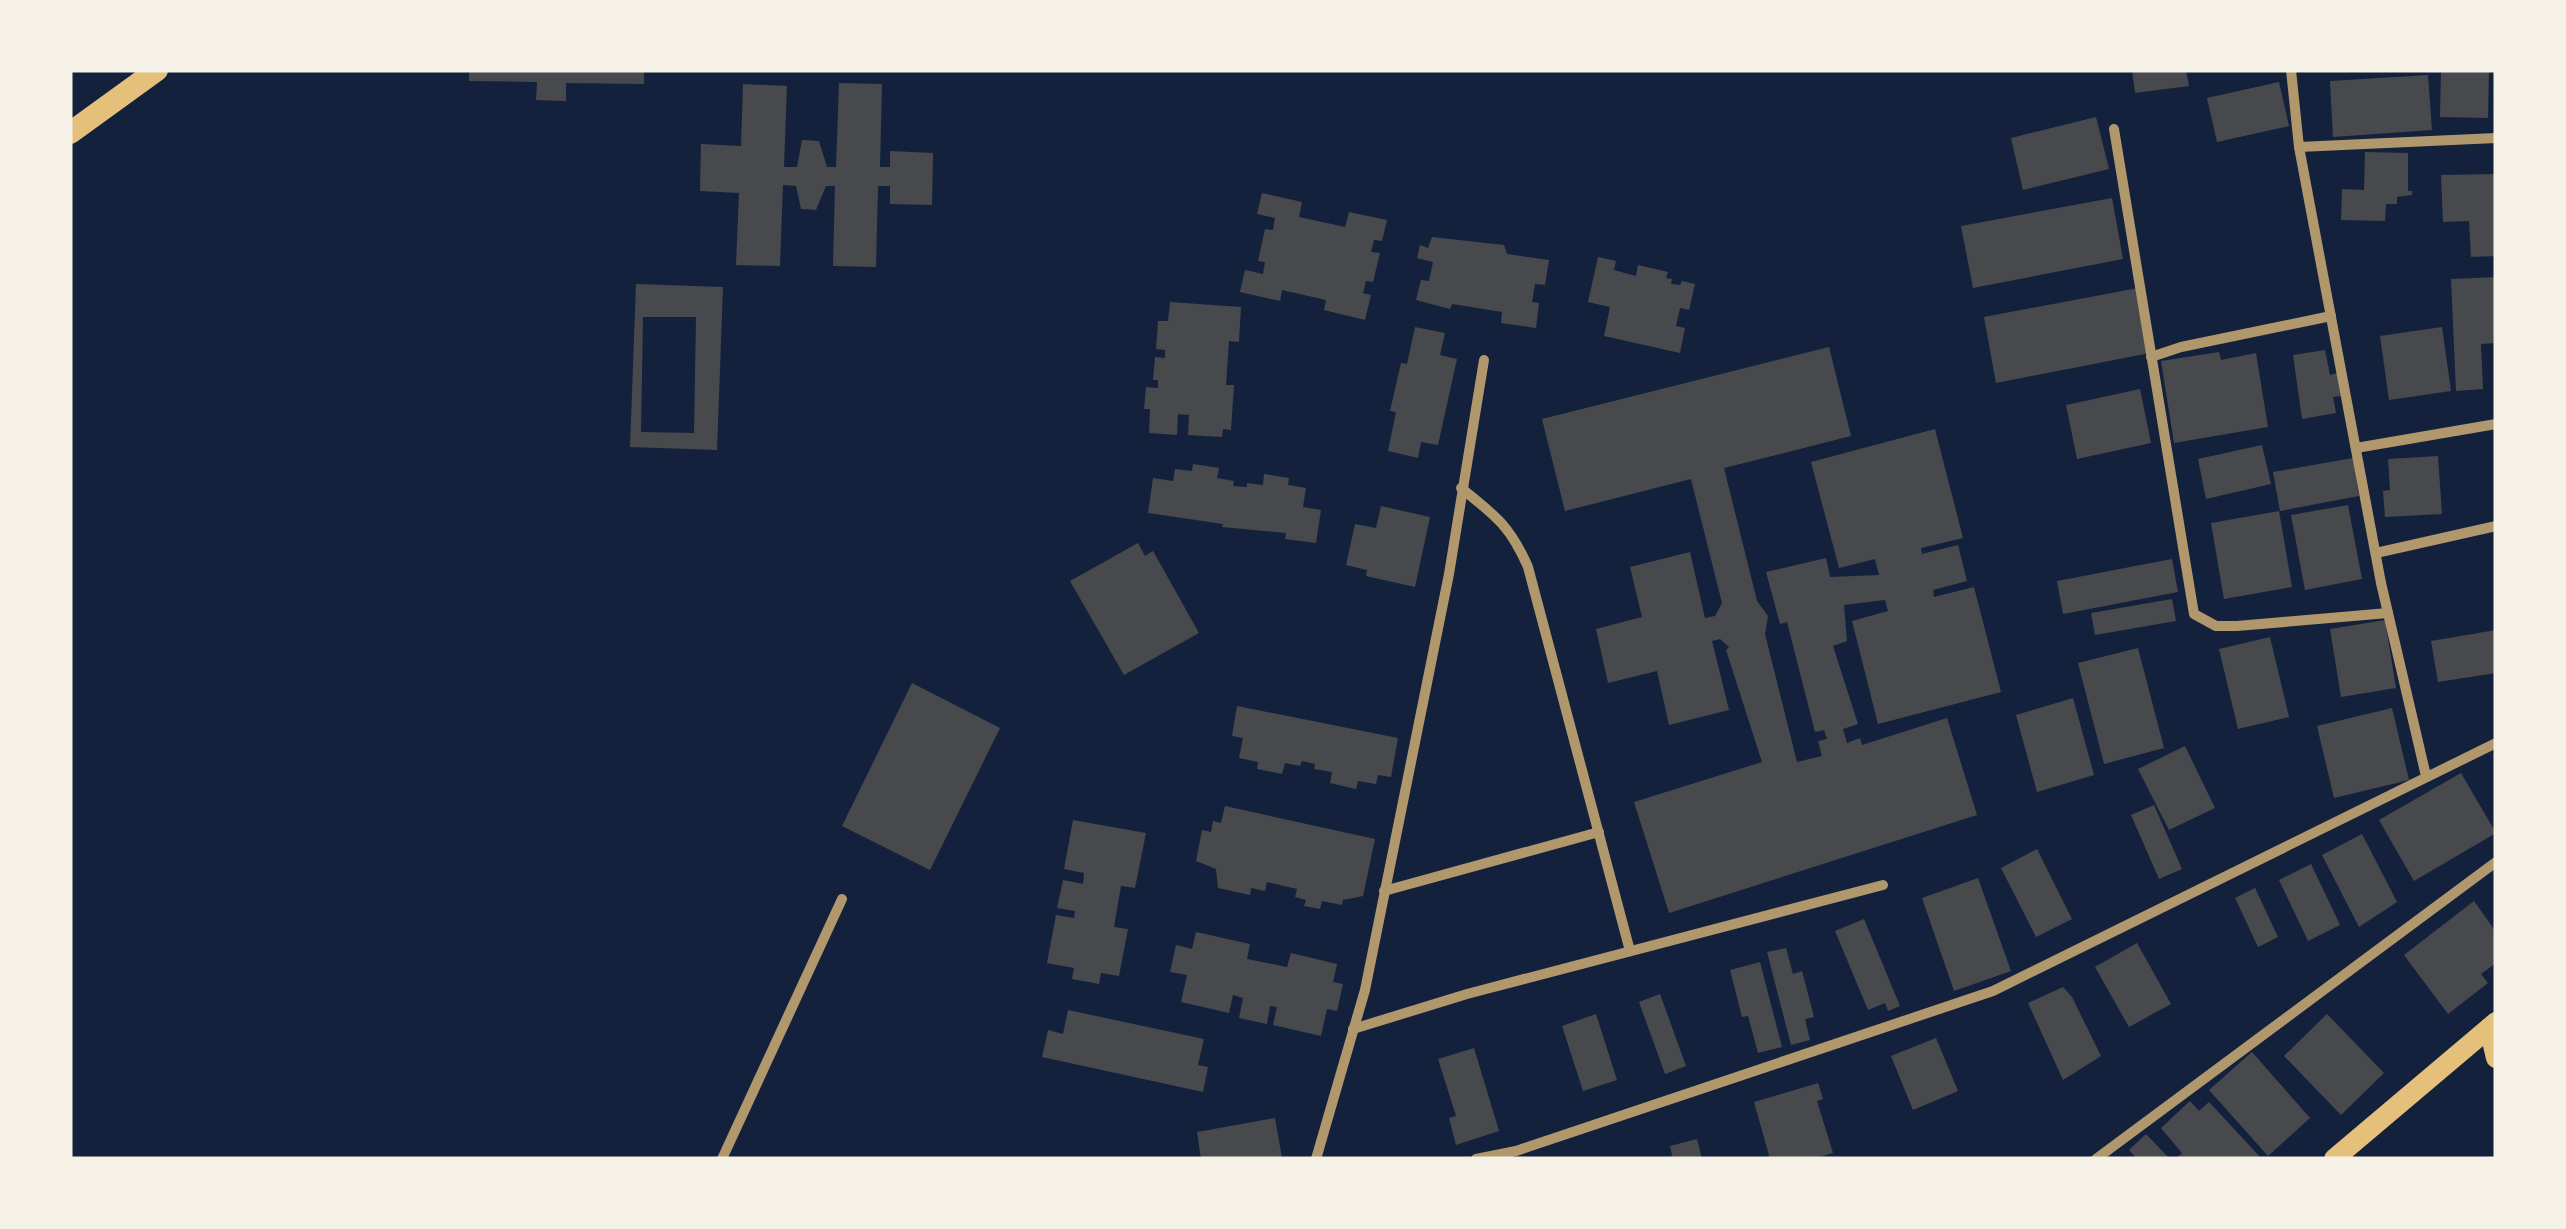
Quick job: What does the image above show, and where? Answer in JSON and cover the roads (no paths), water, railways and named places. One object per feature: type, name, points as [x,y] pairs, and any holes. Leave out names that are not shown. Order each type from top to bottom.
[{"type":"main road","points":[[70,133],[157,70]]},
{"type":"main road","points":[[2492,1025],[2496,1058]]},
{"type":"main road","points":[[2334,1159],[2492,1025]]},
{"type":"street","points":[[2290,70],[2299,148],[2376,553],[2426,776]]},
{"type":"street","points":[[2114,129],[2194,614],[2216,626],[2237,626],[2388,612]]},
{"type":"street","points":[[2299,148],[2496,138]]},
{"type":"street","points":[[2151,357],[2181,347],[2331,316]]},
{"type":"street","points":[[1316,1159],[1353,1029],[1384,890],[1449,574],[1484,360]]},
{"type":"street","points":[[2356,448],[2496,424]]},
{"type":"street","points":[[1461,488],[1515,536],[1528,567],[1630,951]]},
{"type":"street","points":[[2376,553],[2496,526]]},
{"type":"street","points":[[1476,1159],[1502,1156],[1992,991],[2496,743]]},
{"type":"street","points":[[1384,890],[1599,832]]},
{"type":"street","points":[[2096,1159],[2496,862]]},
{"type":"street","points":[[1353,1029],[1468,994],[1883,885]]},
{"type":"street","points":[[722,1159],[842,898]]}]
